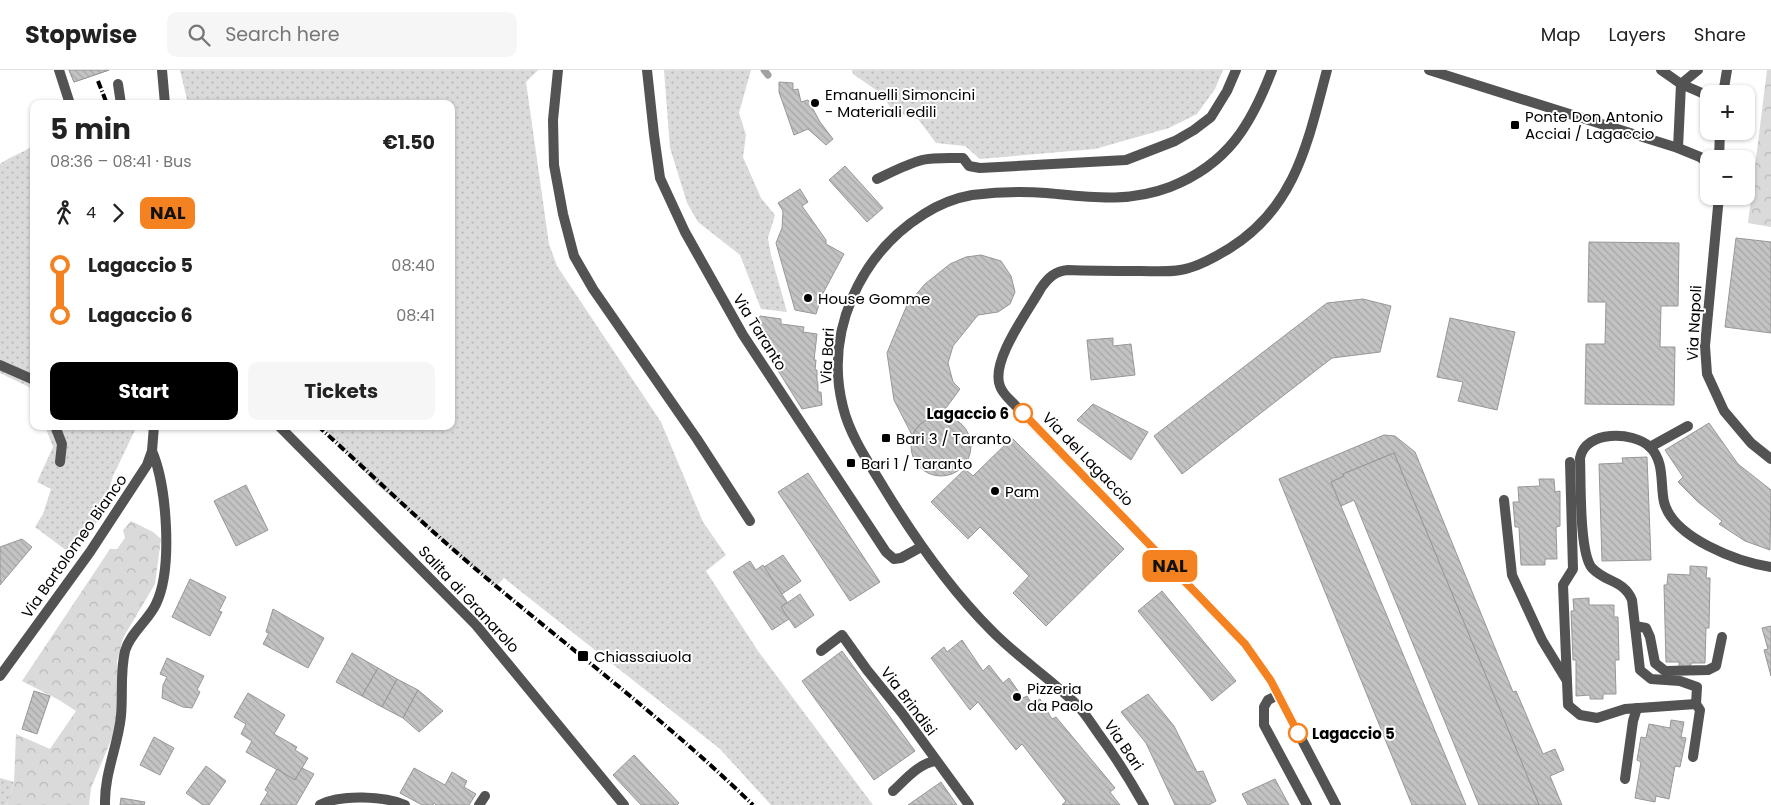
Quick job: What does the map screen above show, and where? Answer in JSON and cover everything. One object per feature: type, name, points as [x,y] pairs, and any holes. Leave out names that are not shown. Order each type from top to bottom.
[{"type":"street","points":[[59,70],[69,100]]},
{"type":"street","points":[[162,70],[165,100]]},
{"type":"street","points":[[558,70],[553,120],[554,165],[563,214],[574,256],[593,289],[697,438],[750,521]]},
{"type":"street","name":"Via Taranto","points":[[647,70],[660,178],[685,232],[743,336],[886,552],[894,558],[901,558],[921,547]]},
{"type":"street","points":[[877,179],[909,164],[939,158],[963,158],[969,166],[980,168],[1126,160],[1175,140],[1211,117],[1227,91],[1236,70]]},
{"type":"street","name":"Via Bari","points":[[1144,805],[1119,762],[1080,708],[1054,683],[992,632],[921,547],[869,463],[848,422],[843,407],[839,372],[841,336],[849,303],[868,267],[908,224],[950,201],[968,195],[1042,193],[1119,198],[1143,195],[1174,186],[1205,169],[1230,148],[1240,136],[1259,102],[1272,70]]},
{"type":"street","name":"Via del Lagaccio","points":[[1327,70],[1305,152],[1284,197],[1258,227],[1225,251],[1188,268],[1166,271],[1068,270],[1053,275],[1046,281],[1006,347],[1000,362],[999,385],[1005,394],[1245,644],[1271,681],[1336,805]]},
{"type":"street","points":[[1429,70],[1667,144],[1700,158]]},
{"type":"street","points":[[1661,70],[1681,84],[1700,92]]},
{"type":"street","points":[[1678,148],[1681,84],[1698,70]]},
{"type":"street","points":[[1724,85],[1727,70]]},
{"type":"street","points":[[118,84],[120,100]]},
{"type":"street","name":"Via Napoli","points":[[1718,205],[1705,346],[1707,374],[1724,411],[1751,443],[1771,459]]},
{"type":"street","points":[[0,365],[30,378]]},
{"type":"street","points":[[1650,447],[1688,426]]},
{"type":"street","points":[[57,430],[62,444],[60,462]]},
{"type":"street","name":"Via Bartolomeo Bianco","points":[[0,676],[90,552],[147,465],[152,451],[154,430]]},
{"type":"street","name":"Salita di Granarolo","points":[[283,430],[476,625],[624,805]]},
{"type":"street","points":[[1693,757],[1700,710],[1696,704],[1696,687],[1680,681],[1651,679],[1640,670],[1632,600],[1629,591],[1622,585],[1605,578],[1590,566],[1584,546],[1580,458],[1582,449],[1589,442],[1610,436],[1630,436],[1650,447],[1658,458],[1663,478],[1664,502],[1671,518],[1711,548],[1744,561],[1771,567]]},
{"type":"street","points":[[105,805],[106,782],[117,742],[121,716],[125,650],[156,605],[162,588],[166,536],[160,473],[152,451]]},
{"type":"street","points":[[1570,462],[1574,569],[1563,585],[1568,705],[1580,715],[1597,718],[1625,709],[1696,704]]},
{"type":"street","points":[[1504,500],[1512,574],[1542,640],[1567,682]]},
{"type":"street","points":[[1635,626],[1646,628],[1650,637],[1654,663],[1665,671],[1708,670],[1716,666],[1722,637]]},
{"type":"street","name":"Via Brindisi","points":[[821,651],[842,635],[969,805]]},
{"type":"street","points":[[1278,695],[1268,700],[1264,708],[1264,725],[1307,805]]},
{"type":"street","points":[[1625,779],[1633,722],[1637,708]]},
{"type":"street","points":[[893,791],[919,768],[936,761]]},
{"type":"street","points":[[320,805],[343,799],[375,798],[392,800],[405,805]]},
{"type":"green space","points":[[180,70],[538,70],[526,82],[549,244],[557,266],[661,422],[703,522],[726,555],[706,571],[758,651],[873,805],[771,805],[720,749],[504,578],[496,587],[376,484],[326,430],[455,430],[455,100],[187,100]]},
{"type":"green space","points":[[664,70],[751,70],[739,113],[746,135],[743,157],[761,198],[775,215],[768,238],[787,312],[761,309],[740,255],[698,222],[687,203],[670,148]]},
{"type":"green space","points":[[852,70],[1223,70],[1215,89],[1197,114],[1169,128],[1095,149],[980,159],[965,146],[936,143],[918,119],[893,112],[882,94],[853,74]]},
{"type":"green space","points":[[1767,70],[1771,70],[1771,227],[1748,223],[1750,205],[1755,205],[1755,167]]},
{"type":"green space","points":[[30,148],[30,389],[0,373],[0,164]]},
{"type":"green space","points":[[47,430],[135,430],[113,476],[100,518],[71,554],[35,527],[43,514],[51,489],[37,482],[53,447]]},
{"type":"green space","points":[[131,521],[153,532],[161,539],[155,584],[123,638],[117,661],[120,700],[116,728],[91,788],[89,805],[7,805],[14,782],[16,734],[50,749],[76,711],[22,681],[110,549],[117,549],[125,538],[123,530]]},
{"type":"green space","points":[[0,778],[14,782],[7,805],[0,805]]},
{"type":"building","points":[[69,70],[109,70],[74,82]]},
{"type":"building","points":[[69,70],[109,70],[74,82]]},
{"type":"building","points":[[779,82],[793,83],[793,90],[798,89],[801,102],[808,100],[820,122],[833,139],[826,145],[808,129],[794,135],[779,92]]},
{"type":"building","points":[[845,166],[883,208],[867,222],[829,180]]},
{"type":"building","points":[[800,189],[808,202],[802,206],[826,240],[826,244],[844,254],[822,295],[816,314],[795,310],[776,243],[782,228],[783,211],[778,203]]},
{"type":"building","points":[[1736,238],[1771,242],[1771,333],[1725,327]]},
{"type":"building","points":[[1589,242],[1679,243],[1678,306],[1661,306],[1660,347],[1675,347],[1674,405],[1585,404],[1586,344],[1605,344],[1606,302],[1588,302]]},
{"type":"building","points":[[981,255],[1001,261],[1011,276],[1015,292],[1010,304],[998,312],[978,315],[953,346],[948,363],[953,382],[960,389],[940,416],[929,419],[919,425],[912,435],[894,400],[887,353],[907,305],[925,284],[950,264],[966,257]]},
{"type":"building","points":[[1363,299],[1391,306],[1380,352],[1332,358],[1182,474],[1154,436],[1327,303]]},
{"type":"building","points":[[760,316],[781,319],[781,324],[804,327],[803,332],[817,334],[814,360],[816,360],[815,370],[817,370],[818,392],[821,392],[822,405],[802,409],[774,364],[777,362],[757,331]]},
{"type":"building","points":[[1450,318],[1515,332],[1497,410],[1458,401],[1463,382],[1437,377]]},
{"type":"building","points":[[1113,338],[1113,346],[1131,344],[1135,375],[1091,380],[1087,340]]},
{"type":"building","points":[[1093,404],[1148,432],[1131,460],[1077,420]]},
{"type":"building","points":[[941,416],[958,421],[966,429],[971,446],[966,463],[958,471],[941,476],[924,471],[916,463],[911,446],[916,429],[924,421]]},
{"type":"building","points":[[1709,423],[1738,464],[1771,490],[1770,550],[1745,541],[1719,524],[1722,521],[1698,502],[1678,482],[1683,477],[1665,450]]},
{"type":"building","points":[[1384,435],[1395,436],[1415,452],[1513,692],[1516,691],[1543,754],[1555,749],[1564,770],[1550,776],[1562,805],[1539,805],[1394,453],[1343,474],[1344,476],[1331,482],[1466,805],[1412,805],[1279,479]]},
{"type":"building","points":[[1012,438],[1124,549],[1046,626],[1013,593],[1029,576],[980,527],[968,539],[931,502],[965,469],[973,476]]},
{"type":"building","points":[[1394,453],[1539,805],[1479,805],[1354,500],[1341,506],[1331,482],[1344,476],[1343,474]]},
{"type":"building","points":[[1647,457],[1651,560],[1602,561],[1599,464],[1623,463],[1622,458]]},
{"type":"building","points":[[808,473],[880,582],[850,601],[778,492]]},
{"type":"building","points":[[1539,479],[1554,479],[1555,492],[1560,491],[1560,526],[1556,527],[1557,559],[1545,559],[1545,565],[1521,565],[1519,527],[1515,527],[1513,502],[1519,502],[1518,487],[1540,486]]},
{"type":"building","points":[[246,485],[268,530],[236,546],[214,501]]},
{"type":"building","points":[[22,539],[32,547],[0,585],[0,547]]},
{"type":"building","points":[[783,555],[801,581],[782,594],[764,567]]},
{"type":"building","points":[[750,561],[756,570],[763,565],[787,602],[781,607],[789,619],[772,630],[733,572]]},
{"type":"building","points":[[1690,566],[1707,567],[1706,578],[1710,578],[1709,628],[1706,628],[1705,663],[1691,663],[1691,667],[1679,667],[1679,662],[1666,662],[1664,585],[1667,585],[1668,574],[1690,575]]},
{"type":"building","points":[[190,579],[226,597],[219,611],[222,612],[210,636],[172,617]]},
{"type":"building","points":[[1162,591],[1236,681],[1212,701],[1138,611]]},
{"type":"building","points":[[800,594],[814,615],[795,628],[781,607]]},
{"type":"building","points":[[1589,598],[1589,605],[1614,605],[1614,617],[1618,617],[1619,660],[1615,660],[1616,694],[1603,694],[1603,699],[1590,699],[1590,695],[1576,696],[1576,660],[1573,660],[1571,611],[1574,611],[1573,599]]},
{"type":"building","points":[[273,609],[324,638],[308,668],[263,644],[269,633],[266,632]]},
{"type":"building","points":[[1771,626],[1771,676],[1764,650],[1768,649],[1762,628]]},
{"type":"building","points":[[962,640],[983,671],[989,665],[1003,683],[1009,678],[1023,698],[1027,696],[1032,704],[1040,699],[1052,719],[1056,717],[1115,788],[1110,792],[1120,805],[1062,805],[1066,801],[1022,744],[1016,750],[978,702],[970,710],[931,658],[944,647],[947,652]]},
{"type":"building","points":[[842,651],[915,751],[874,780],[802,681]]},
{"type":"building","points":[[352,653],[378,668],[362,696],[336,682]]},
{"type":"building","points":[[167,658],[204,676],[197,690],[200,692],[192,708],[183,707],[162,698],[163,685],[167,677],[160,674]]},
{"type":"building","points":[[378,668],[397,679],[382,707],[362,696]]},
{"type":"building","points":[[397,679],[418,690],[403,718],[382,707]]},
{"type":"building","points":[[418,690],[443,711],[419,732],[403,718]]},
{"type":"building","points":[[34,691],[50,696],[37,734],[22,729]]},
{"type":"building","points":[[248,693],[285,715],[274,734],[297,747],[295,750],[308,758],[295,780],[246,752],[252,741],[241,734],[246,724],[234,717]]},
{"type":"building","points":[[1148,694],[1174,726],[1197,772],[1203,771],[1216,801],[1209,805],[1175,805],[1146,743],[1121,712]]},
{"type":"building","points":[[1671,720],[1684,722],[1681,737],[1686,738],[1680,767],[1675,766],[1669,799],[1656,796],[1655,802],[1635,798],[1641,762],[1637,760],[1641,737],[1646,738],[1649,724],[1670,728]]},
{"type":"building","points":[[154,737],[174,748],[160,775],[140,765]]},
{"type":"building","points":[[634,755],[679,803],[677,805],[641,805],[613,775]]},
{"type":"building","points":[[206,766],[226,781],[209,805],[203,805],[186,793]]},
{"type":"building","points":[[302,768],[314,774],[296,805],[260,805],[268,792],[265,790],[277,769],[295,780]]},
{"type":"building","points":[[414,768],[445,785],[452,772],[467,781],[464,787],[476,794],[469,805],[436,805],[434,803],[433,805],[422,805],[400,793]]},
{"type":"building","points":[[1275,779],[1289,805],[1248,805],[1242,794]]},
{"type":"building","points":[[941,782],[957,805],[908,805]]},
{"type":"building","points":[[121,798],[145,802],[144,805],[120,805]]},
{"type":"waterway","points":[[764,70],[768,75]]},
{"type":"railway","points":[[98,81],[105,100]]},
{"type":"railway","points":[[322,430],[463,558],[688,745],[753,805]]},
{"type":"bus line","name":"NAL","points":[[1023,413],[1245,644],[1271,681],[1298,733]]},
{"type":"place","name":"Emanuelli Simoncini - Materiali edili","points":[[815,103]]},
{"type":"place","name":"Ponte Don Antonio Acciai / Lagaccio","points":[[1515,125]]},
{"type":"place","name":"House Gomme","points":[[808,298]]},
{"type":"place","name":"Lagaccio 6","points":[[1023,413]]},
{"type":"place","name":"Bari 3 / Taranto","points":[[886,438]]},
{"type":"place","name":"Bari 1 / Taranto","points":[[851,463]]},
{"type":"place","name":"Pam","points":[[995,491]]},
{"type":"place","name":"Chiassaiuola","points":[[583,656]]},
{"type":"place","name":"Pizzeria da Paolo","points":[[1017,697]]},
{"type":"place","name":"Lagaccio 5","points":[[1298,733]]}]
